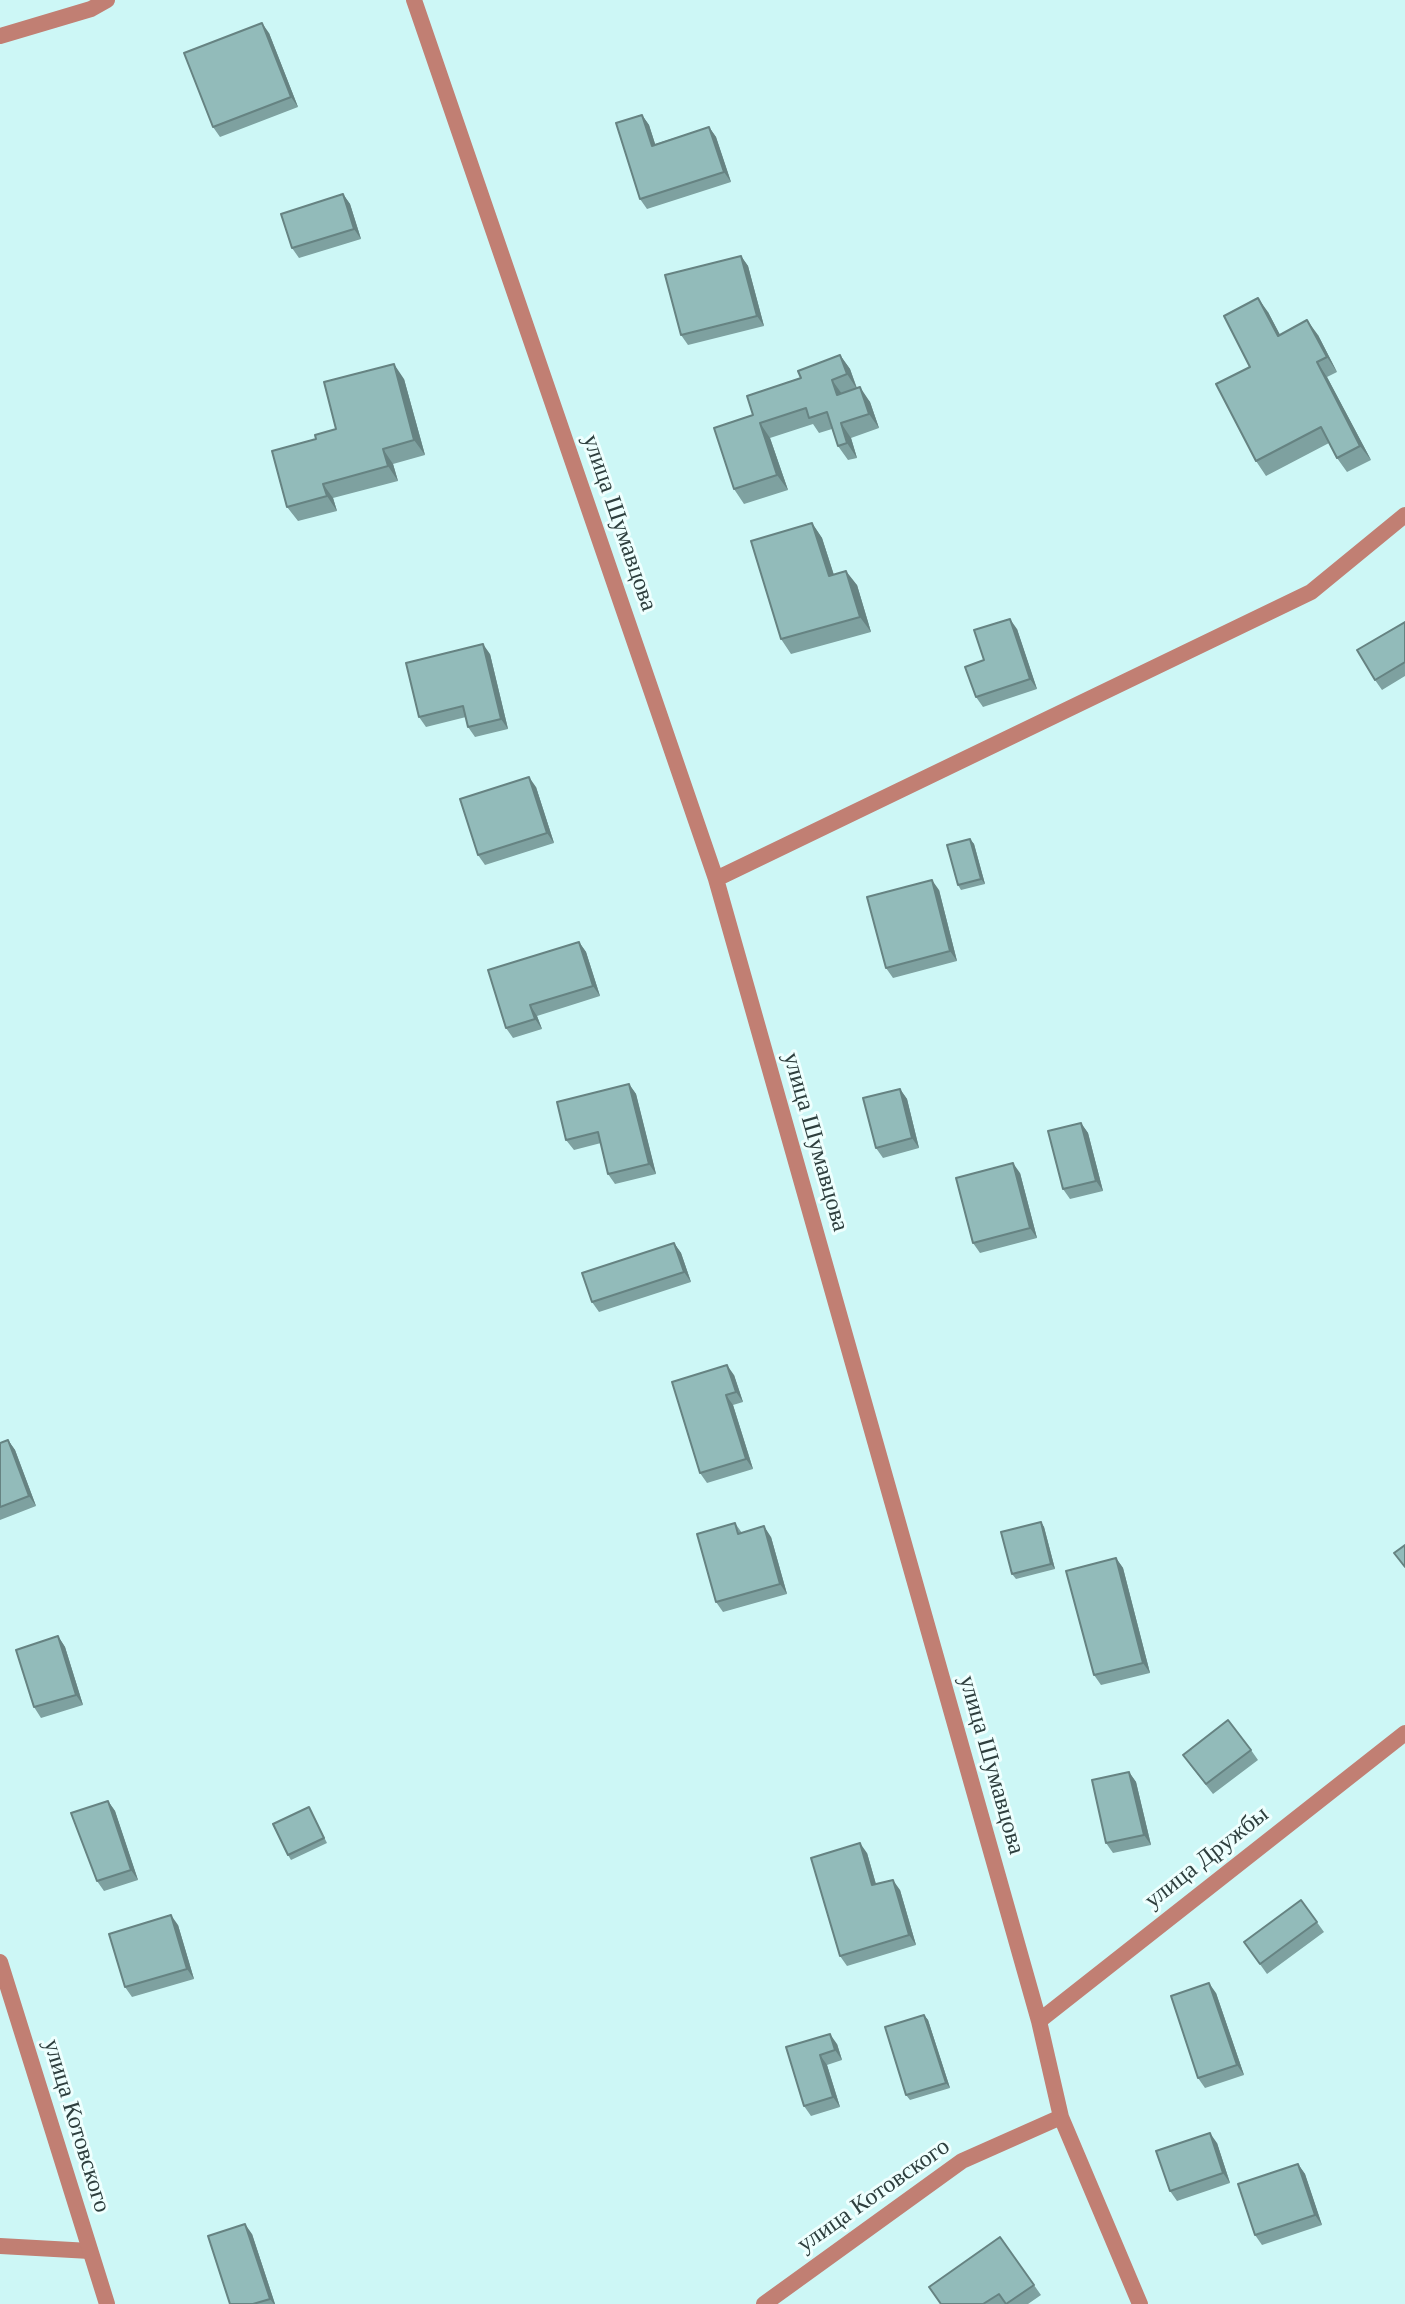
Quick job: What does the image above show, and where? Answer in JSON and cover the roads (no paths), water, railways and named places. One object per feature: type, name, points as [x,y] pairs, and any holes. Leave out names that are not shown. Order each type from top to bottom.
[{"type":"street","points":[[0,36],[91,9],[107,0]]},
{"type":"street","name":"улица Шумавцова","points":[[414,0],[716,879],[1039,2021],[1061,2117],[1140,2304]]},
{"type":"street","points":[[716,879],[1311,592],[1405,515]]},
{"type":"street","name":"улица Дружбы","points":[[1039,2021],[1405,1733]]},
{"type":"street","name":"улица Котовского","points":[[0,1962],[107,2304]]},
{"type":"street","name":"улица Котовского","points":[[764,2304],[962,2161],[1061,2117]]},
{"type":"street","points":[[0,2246],[90,2251]]}]
